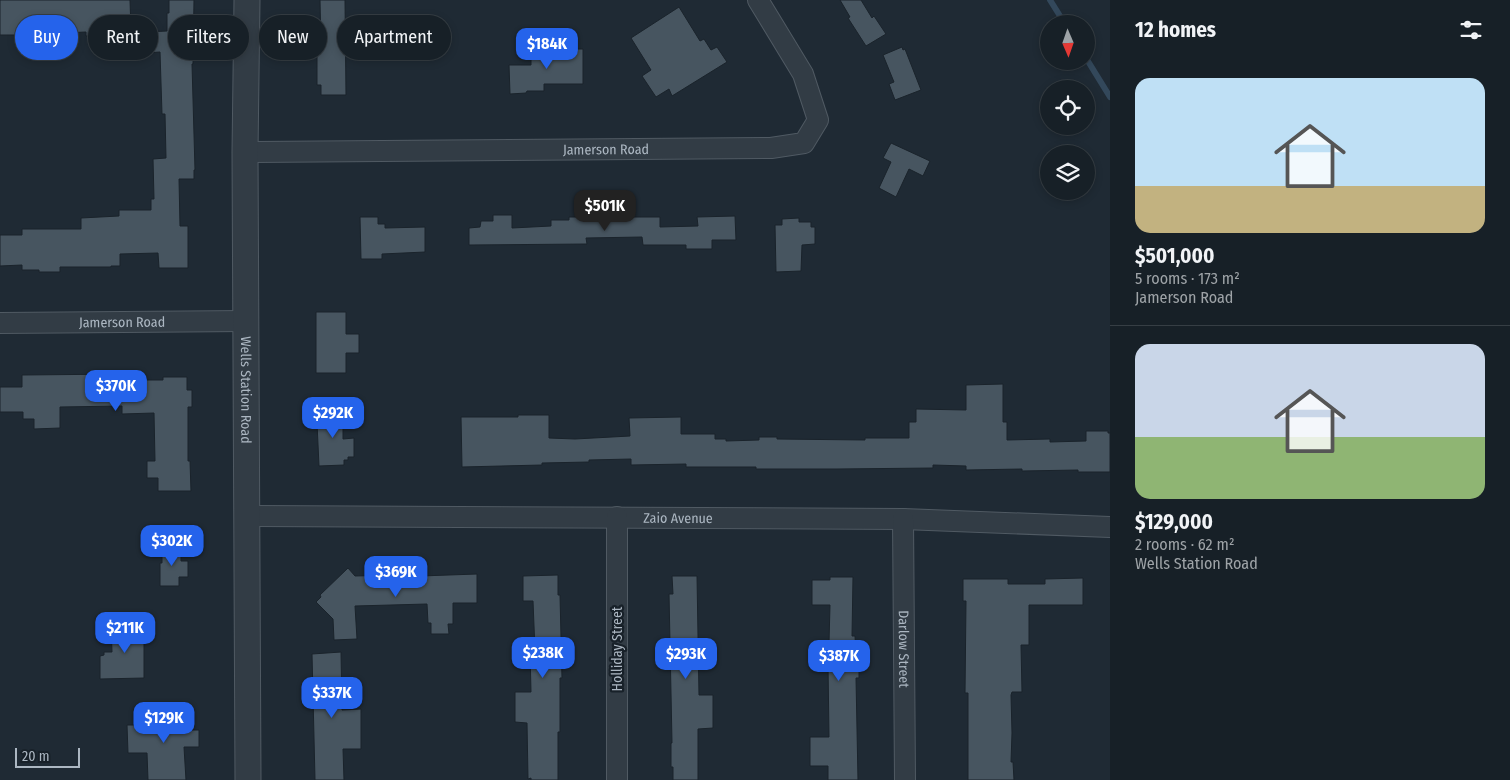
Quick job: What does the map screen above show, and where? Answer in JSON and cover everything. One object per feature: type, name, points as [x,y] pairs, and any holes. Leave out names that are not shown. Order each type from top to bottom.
[{"type":"street","name":"Wells Station Road","points":[[247,0],[245,152],[248,780]]},
{"type":"street","name":"Jamerson Road","points":[[245,152],[771,148],[804,143],[818,120],[803,74],[758,0]]},
{"type":"street","name":"Jamerson Road","points":[[0,323],[246,322]]},
{"type":"street","name":"Zaio Avenue","points":[[247,516],[903,519],[1110,527]]},
{"type":"street","name":"Holliday Street","points":[[617,518],[617,780]]},
{"type":"street","name":"Darlow Street","points":[[903,519],[905,780]]},
{"type":"building","points":[[0,0],[130,0],[130,15],[88,15],[88,36],[86,36],[86,32],[78,32],[78,15],[15,15],[15,35],[0,35]]},
{"type":"building","points":[[169,0],[194,0],[194,15],[168,15],[168,60],[193,60],[194,179],[179,179],[180,226],[188,226],[188,268],[159,268],[158,253],[120,254],[120,266],[60,267],[60,272],[22,270],[22,265],[0,266],[0,235],[22,235],[22,229],[81,229],[81,218],[119,216],[119,210],[151,210],[151,199],[154,199],[153,159],[166,158],[165,114],[162,114],[158,31],[167,31],[167,13],[169,13]]},
{"type":"building","points":[[320,0],[345,0],[345,15],[337,15],[337,60],[346,60],[346,95],[321,95],[321,85],[317,85],[317,60],[327,60],[327,15],[320,15]]},
{"type":"building","points":[[840,0],[861,0],[872,18],[874,16],[886,34],[866,46],[848,18],[850,17]]},
{"type":"building","points":[[679,7],[700,41],[704,39],[711,50],[717,47],[727,62],[672,96],[669,89],[656,97],[642,76],[651,70],[631,38]]},
{"type":"building","points":[[902,47],[903,50],[905,49],[921,90],[895,100],[889,84],[894,82],[883,55]]},
{"type":"building","points":[[531,49],[583,49],[583,84],[544,84],[544,91],[510,94],[509,65],[531,65]]},
{"type":"building","points":[[891,143],[930,161],[923,176],[909,169],[896,197],[879,188],[891,162],[883,158]]},
{"type":"building","points":[[493,215],[512,215],[512,228],[551,226],[551,220],[569,220],[569,217],[586,217],[586,221],[626,220],[626,217],[660,217],[660,227],[698,226],[697,217],[735,216],[736,240],[712,240],[712,249],[686,249],[686,245],[643,245],[642,237],[586,238],[587,244],[469,245],[469,228],[480,227],[481,221],[493,221]]},
{"type":"building","points":[[360,217],[378,217],[378,224],[385,224],[385,228],[425,227],[425,252],[382,254],[382,259],[361,259]]},
{"type":"building","points":[[799,218],[799,222],[811,222],[811,227],[815,227],[815,244],[802,245],[801,271],[776,272],[775,225],[782,225],[782,219]]},
{"type":"building","points":[[316,312],[346,312],[346,334],[359,334],[359,353],[346,353],[346,373],[316,373]]},
{"type":"building","points":[[124,374],[125,380],[163,380],[163,377],[187,377],[187,390],[192,390],[192,407],[188,407],[188,461],[190,461],[191,491],[158,491],[158,478],[147,478],[147,461],[155,461],[154,413],[122,414],[122,406],[60,407],[60,428],[34,429],[34,419],[23,419],[23,412],[0,412],[0,387],[22,387],[22,375]]},
{"type":"building","points":[[1003,384],[1003,422],[1007,422],[1007,440],[1050,439],[1050,442],[1086,441],[1086,431],[1108,431],[1110,433],[1110,472],[1078,472],[1078,470],[1022,471],[1022,469],[966,470],[966,466],[933,465],[933,468],[756,469],[756,467],[686,467],[686,464],[631,465],[631,459],[542,463],[542,465],[462,467],[461,417],[549,415],[549,438],[575,439],[630,436],[629,418],[681,417],[681,434],[715,434],[715,439],[726,439],[726,441],[759,440],[759,437],[865,440],[865,438],[909,438],[909,422],[916,422],[916,409],[966,410],[966,385]]},
{"type":"building","points":[[318,410],[343,410],[343,439],[354,438],[354,457],[348,457],[348,460],[344,460],[344,465],[319,466]]},
{"type":"building","points":[[162,547],[181,547],[181,561],[188,561],[188,577],[179,577],[179,586],[160,586]]},
{"type":"building","points":[[348,568],[355,576],[392,575],[392,577],[477,574],[477,603],[453,603],[453,624],[448,624],[449,634],[431,634],[431,623],[428,623],[427,604],[355,606],[357,639],[334,640],[333,619],[316,602],[321,597],[320,595]]},
{"type":"building","points":[[558,575],[562,678],[560,678],[558,780],[531,780],[531,778],[528,779],[527,723],[515,722],[515,692],[531,692],[530,651],[535,651],[533,601],[523,601],[523,576]]},
{"type":"building","points":[[672,576],[697,576],[699,695],[713,695],[713,728],[698,729],[698,780],[673,780],[673,767],[671,767],[669,594],[673,594]]},
{"type":"building","points":[[830,577],[853,577],[852,636],[855,636],[856,654],[859,654],[859,678],[856,678],[858,780],[828,780],[828,766],[810,766],[810,737],[829,737],[828,665],[823,664],[823,643],[829,642],[830,605],[812,605],[812,580],[830,580]]},
{"type":"building","points":[[1083,578],[1083,605],[1029,605],[1029,645],[1021,645],[1022,692],[1012,692],[1011,695],[1011,762],[1013,762],[1014,780],[968,780],[968,693],[965,693],[966,601],[963,601],[963,579],[1008,579],[1008,584],[1045,584],[1045,579]]},
{"type":"building","points":[[144,625],[144,678],[100,679],[100,656],[104,655],[104,652],[112,652],[111,626]]},
{"type":"building","points":[[341,652],[342,710],[361,709],[361,749],[343,749],[344,780],[315,780],[312,654]]},
{"type":"building","points":[[152,709],[178,709],[179,720],[188,720],[189,730],[199,730],[199,747],[184,747],[186,780],[148,780],[147,753],[128,753],[127,725],[152,725]]},
{"type":"waterway","points":[[1050,0],[1059,15]]},
{"type":"waterway","points":[[1093,70],[1110,97]]}]
